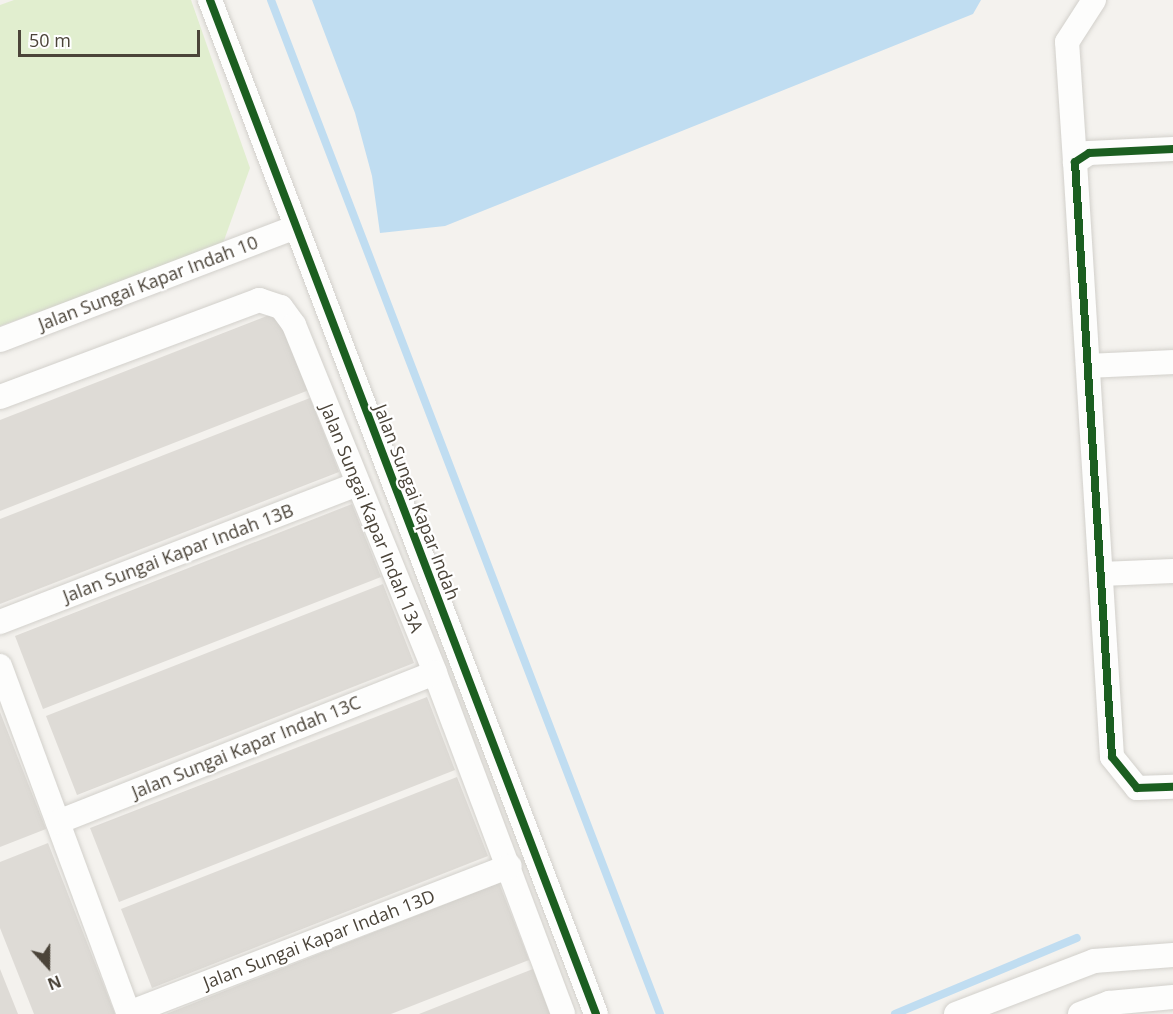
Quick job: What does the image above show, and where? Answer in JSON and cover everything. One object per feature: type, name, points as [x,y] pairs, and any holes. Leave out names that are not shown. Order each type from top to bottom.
[{"type":"street","name":"Jalan Sungai Kapar Indah","points":[[210,0],[596,1014]]},
{"type":"street","points":[[1094,0],[1067,42],[1112,757],[1137,788],[1173,787]]},
{"type":"street","points":[[1075,162],[1089,153],[1173,149]]},
{"type":"street","name":"Jalan Sungai Kapar Indah 10","points":[[0,340],[296,227]]},
{"type":"street","name":"Jalan Sungai Kapar Indah 13A","points":[[0,397],[259,300],[282,306],[294,324],[435,673],[510,866],[563,1014]]},
{"type":"street","points":[[1088,366],[1173,362]]},
{"type":"street","name":"Jalan Sungai Kapar Indah 13B","points":[[0,622],[357,484]]},
{"type":"street","points":[[1101,574],[1173,571]]},
{"type":"street","points":[[0,666],[129,1014]]},
{"type":"street","name":"Jalan Sungai Kapar Indah 13C","points":[[58,822],[435,673]]},
{"type":"street","name":"Jalan Sungai Kapar Indah 13D","points":[[129,1014],[510,866]]},
{"type":"street","points":[[956,1014],[1094,961],[1173,955]]},
{"type":"street","points":[[1080,1014],[1109,1003],[1173,998]]},
{"type":"green space","points":[[14,0],[191,0],[250,168],[222,246],[0,326],[0,5]]},
{"type":"water","points":[[312,0],[981,0],[973,14],[445,226],[380,233],[372,176],[355,113]]},
{"type":"building","points":[[277,312],[309,390],[0,511],[0,420]]},
{"type":"building","points":[[310,398],[339,472],[0,604],[0,519]]},
{"type":"building","points":[[352,504],[381,577],[43,709],[15,636]]},
{"type":"building","points":[[383,584],[414,663],[77,795],[46,716]]},
{"type":"building","points":[[427,697],[455,770],[119,902],[90,828]]},
{"type":"building","points":[[0,712],[46,829],[0,847]]},
{"type":"building","points":[[457,777],[488,856],[152,988],[121,909]]},
{"type":"building","points":[[48,843],[115,1014],[34,1014],[0,928],[0,862]]},
{"type":"building","points":[[499,883],[529,960],[391,1014],[166,1014]]},
{"type":"building","points":[[0,969],[18,1014],[0,1014]]},
{"type":"building","points":[[533,969],[550,1014],[419,1014]]},
{"type":"waterway","points":[[271,0],[660,1014]]},
{"type":"waterway","points":[[895,1014],[1077,938]]},
{"type":"cycle path","points":[[210,0],[596,1014]]},
{"type":"cycle path","points":[[1173,149],[1089,153],[1075,162],[1112,757],[1137,788],[1173,787]]}]
